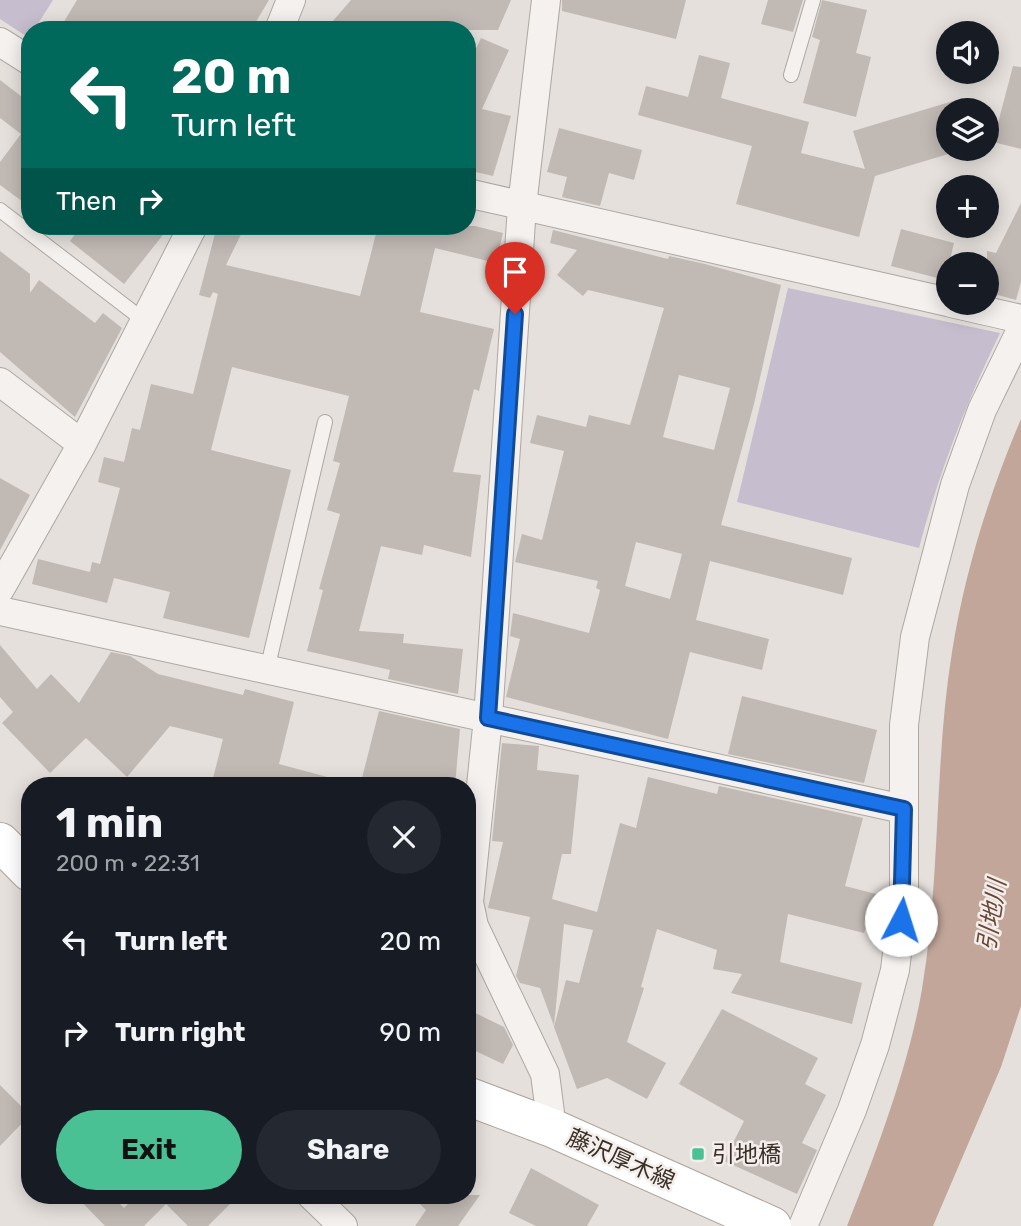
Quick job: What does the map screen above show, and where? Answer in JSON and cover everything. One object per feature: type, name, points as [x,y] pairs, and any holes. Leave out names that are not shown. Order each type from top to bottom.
[{"type":"main road","points":[[0,842],[21,863]]},
{"type":"main road","name":"藤沢厚木線","points":[[476,1099],[552,1128],[772,1226]]},
{"type":"street","points":[[282,21],[291,0]]},
{"type":"street","points":[[476,820],[488,718],[523,206],[546,0]]},
{"type":"street","points":[[0,42],[21,55]]},
{"type":"street","points":[[476,195],[936,299]]},
{"type":"street","points":[[0,589],[82,444],[189,235]]},
{"type":"street","points":[[999,313],[1021,318]]},
{"type":"street","points":[[803,1226],[852,1110],[875,1045],[895,970],[904,895],[904,725],[915,637],[955,485],[982,410],[1021,330]]},
{"type":"street","points":[[0,382],[82,444]]},
{"type":"street","points":[[0,611],[904,809]]},
{"type":"street","points":[[476,932],[545,1074],[552,1128]]},
{"type":"street","points":[[320,1204],[343,1226]]},
{"type":"lane","points":[[791,75],[813,0]]},
{"type":"lane","points":[[0,210],[21,226]]},
{"type":"lane","points":[[33,235],[146,322]]},
{"type":"lane","points":[[267,670],[325,422]]},
{"type":"shaded area","points":[[0,0],[53,0],[40,21],[21,21],[21,33],[0,19]]},
{"type":"shaded area","points":[[788,288],[1000,333],[954,438],[919,548],[737,502]]},
{"type":"water","name":"引地川","points":[[1021,419],[1021,1006],[1001,1067],[933,1226],[847,1226],[890,1109],[916,1018],[928,947],[942,736],[952,652],[979,533]]},
{"type":"building","points":[[77,0],[269,0],[256,21],[64,21]]},
{"type":"building","points":[[351,0],[511,0],[498,30],[476,30],[476,21],[333,21]]},
{"type":"building","points":[[562,0],[686,0],[676,39],[562,11]]},
{"type":"building","points":[[768,0],[803,0],[793,32],[761,24]]},
{"type":"building","points":[[822,0],[867,10],[856,53],[871,57],[856,117],[803,103],[820,40],[812,37]]},
{"type":"building","points":[[481,38],[509,50],[482,109],[511,116],[493,176],[476,172],[476,48]]},
{"type":"building","points":[[699,55],[730,63],[721,98],[809,122],[801,153],[865,169],[853,131],[936,106],[936,158],[875,176],[859,237],[736,204],[752,146],[638,115],[646,86],[688,97]]},
{"type":"building","points":[[1013,66],[1021,67],[1021,149],[999,144],[999,119]]},
{"type":"building","points":[[0,80],[21,96],[21,134],[0,118]]},
{"type":"building","points":[[559,128],[642,150],[634,180],[609,173],[600,206],[562,197],[567,177],[547,172]]},
{"type":"building","points":[[21,134],[21,200],[0,185],[0,162]]},
{"type":"building","points":[[1021,203],[1021,282],[1016,300],[999,295],[999,252],[996,252]]},
{"type":"building","points":[[476,226],[503,233],[496,263],[435,248],[420,312],[494,329],[479,391],[474,389],[453,472],[481,475],[471,557],[424,545],[422,555],[381,546],[359,631],[404,634],[403,643],[463,649],[458,694],[388,679],[390,670],[307,651],[323,590],[319,589],[340,514],[327,510],[340,463],[333,461],[349,396],[232,367],[211,450],[291,470],[249,638],[163,618],[170,592],[114,578],[107,603],[32,584],[38,559],[90,572],[92,562],[100,564],[120,488],[98,482],[104,457],[124,462],[132,428],[140,430],[151,384],[193,394],[218,294],[213,292],[210,298],[199,295],[215,235],[241,235],[226,265],[360,296],[376,235],[476,235]]},
{"type":"building","points":[[901,229],[954,243],[952,252],[936,252],[936,278],[891,266]]},
{"type":"building","points":[[553,230],[668,259],[669,256],[705,264],[781,285],[754,404],[721,525],[852,558],[843,595],[710,561],[696,620],[769,639],[762,670],[690,652],[668,739],[506,697],[520,639],[510,636],[513,613],[589,633],[600,590],[596,588],[598,581],[515,562],[522,534],[542,540],[564,451],[530,443],[537,415],[586,427],[589,415],[630,425],[664,308],[588,290],[583,296],[557,275],[577,250],[550,243]],"holes":[[[679,375],[730,388],[714,450],[663,437]],[[636,542],[682,554],[670,599],[625,586]]]},
{"type":"building","points":[[74,235],[163,235],[124,284],[70,241]]},
{"type":"building","points":[[0,251],[30,274],[30,293],[39,280],[95,323],[103,313],[122,328],[75,417],[0,352]]},
{"type":"building","points":[[0,478],[30,495],[0,550]]},
{"type":"building","points":[[0,645],[37,689],[51,674],[79,703],[111,652],[130,656],[158,674],[243,695],[245,689],[294,702],[279,764],[327,777],[213,777],[223,739],[170,726],[127,777],[86,738],[50,773],[2,723],[13,712],[0,697]]},
{"type":"building","points":[[742,696],[877,730],[864,783],[728,754]]},
{"type":"building","points":[[379,711],[460,729],[456,777],[362,777]]},
{"type":"building","points":[[502,743],[539,746],[537,770],[579,775],[571,854],[562,854],[552,899],[597,912],[620,823],[636,828],[648,777],[717,794],[719,786],[863,818],[845,886],[876,894],[864,933],[788,914],[780,962],[862,983],[852,1024],[731,993],[742,974],[713,969],[717,950],[657,929],[641,987],[644,988],[627,1042],[666,1063],[647,1099],[607,1078],[577,1089],[554,1027],[566,980],[579,983],[593,930],[564,924],[554,1026],[540,988],[520,983],[516,976],[530,917],[488,908],[503,842],[492,841]]},
{"type":"building","points":[[722,1009],[818,1058],[805,1084],[826,1095],[802,1143],[817,1150],[797,1194],[724,1161],[744,1121],[679,1084]]},
{"type":"building","points":[[476,1013],[504,1027],[513,1045],[503,1064],[476,1051]]},
{"type":"building","points":[[0,1085],[21,1106],[21,1124],[0,1146]]},
{"type":"building","points":[[531,1168],[599,1205],[587,1226],[536,1226],[509,1213]]},
{"type":"building","points":[[84,1204],[120,1204],[124,1208],[128,1204],[166,1204],[144,1226],[105,1226]]},
{"type":"building","points":[[166,1204],[230,1204],[208,1226],[188,1226]]},
{"type":"building","points":[[420,1204],[474,1204],[458,1226],[415,1226],[426,1210]]},
{"type":"place","name":"引地橋","points":[[698,1154]]},
{"type":"route","points":[[515,314],[488,718],[904,809],[904,895],[901,920]]}]
